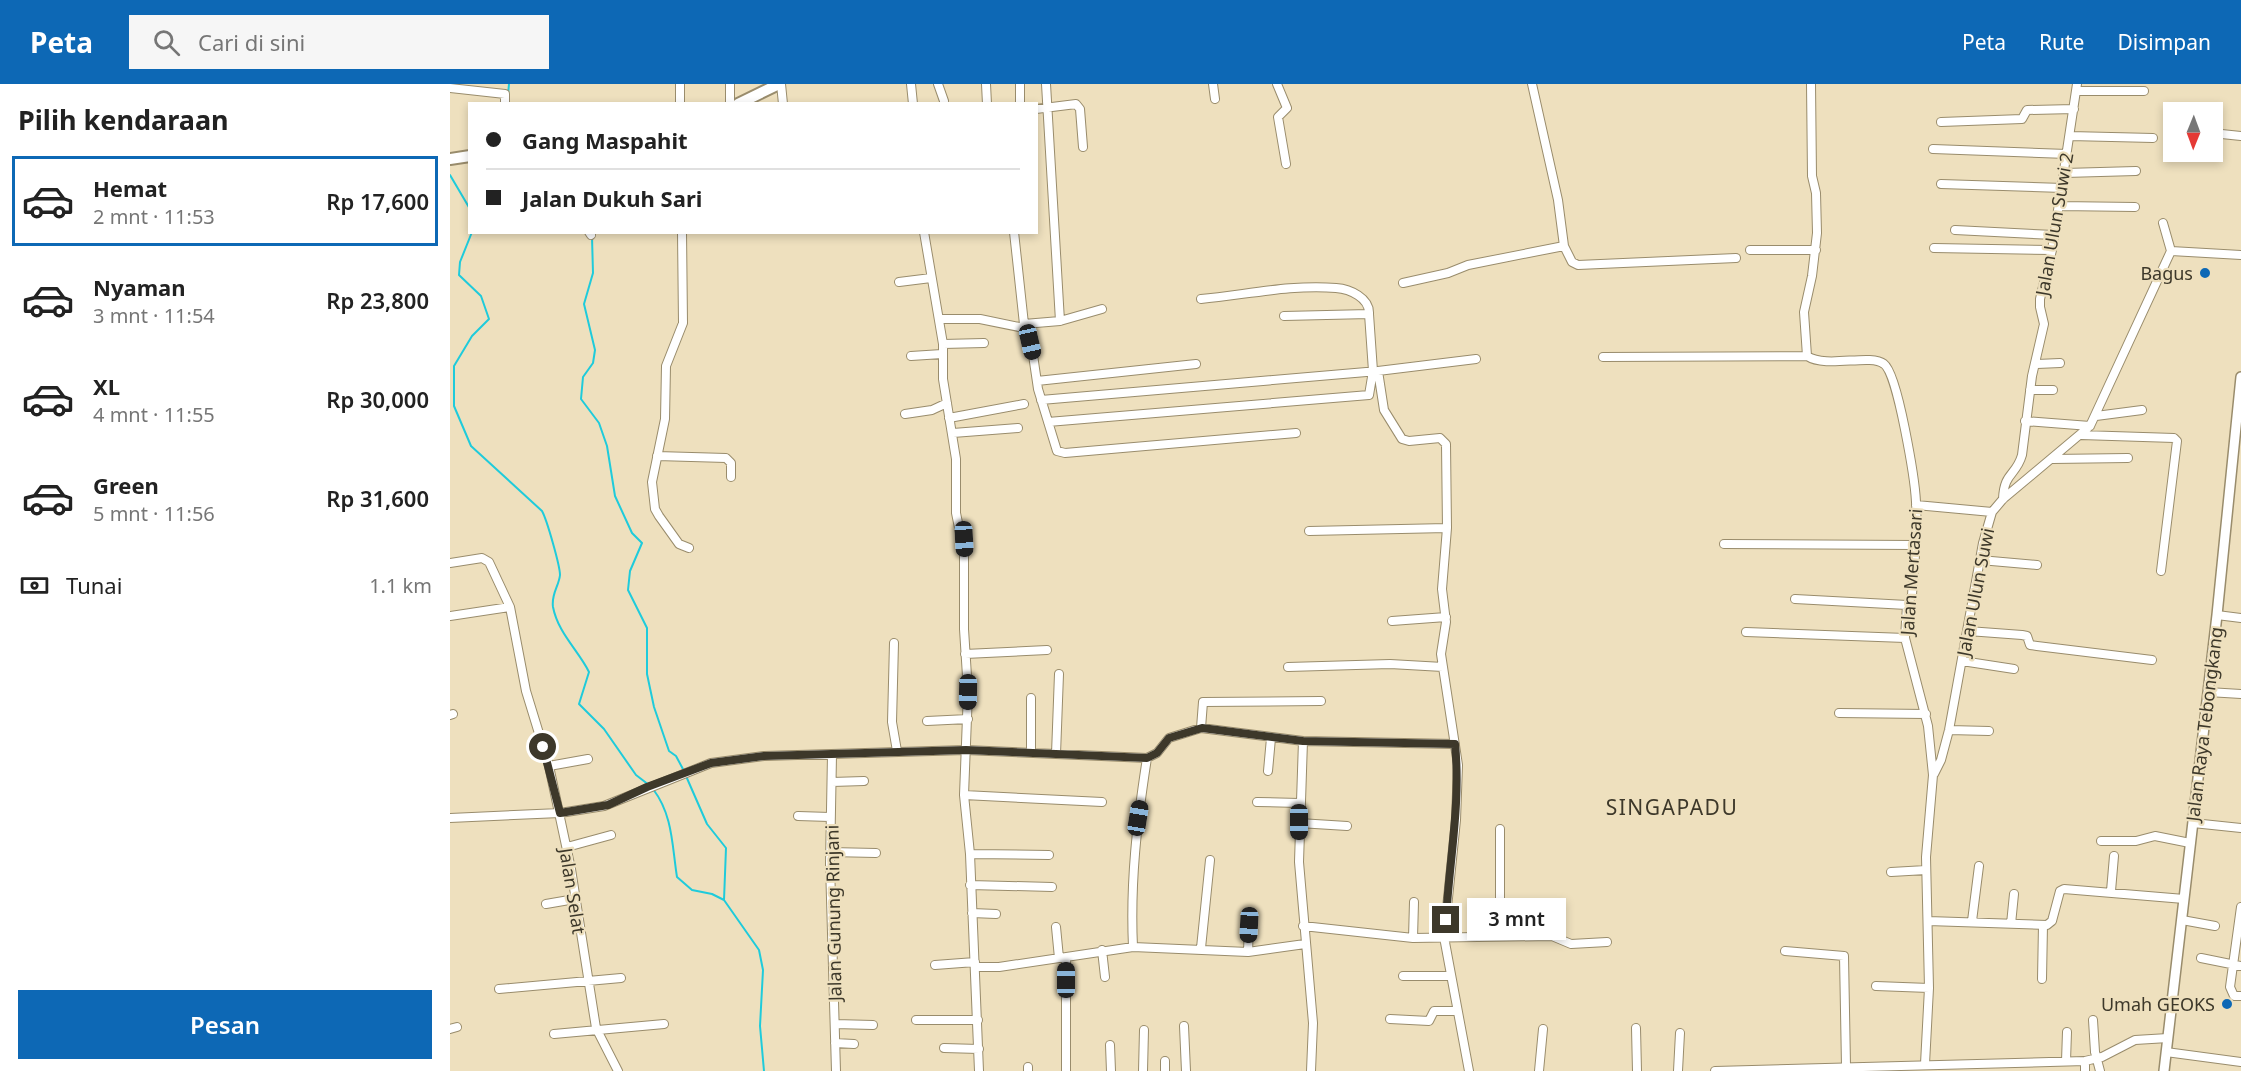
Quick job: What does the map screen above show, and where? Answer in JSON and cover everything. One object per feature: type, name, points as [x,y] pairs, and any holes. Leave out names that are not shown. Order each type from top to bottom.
[{"type":"highway","points":[[742,102],[780,84]]},
{"type":"main road","name":"Jalan Raya Tebongkang","points":[[2164,1071],[2217,615],[2241,377]]},
{"type":"street","points":[[680,84],[680,102]]},
{"type":"street","points":[[730,84],[730,102]]},
{"type":"street","points":[[780,84],[783,102]]},
{"type":"street","points":[[911,84],[913,102]]},
{"type":"street","points":[[938,84],[944,101]]},
{"type":"street","points":[[986,84],[987,102]]},
{"type":"street","points":[[1020,84],[1020,102]]},
{"type":"street","points":[[1046,84],[1060,321]]},
{"type":"street","points":[[1213,84],[1215,99]]},
{"type":"street","points":[[1277,84],[1287,108],[1278,117],[1286,164]]},
{"type":"street","points":[[1532,84],[1557,200],[1564,246],[1572,262],[1578,265],[1736,258]]},
{"type":"street","points":[[1807,356],[1804,312],[1816,250],[1811,84]]},
{"type":"street","points":[[2077,87],[2144,91]]},
{"type":"street","name":"Jalan Ulun Suwi 2","points":[[2003,500],[2005,480],[2020,460],[2030,390],[2044,324],[2040,299],[2052,250],[2077,87]]},
{"type":"street","points":[[450,88],[505,94],[505,102]]},
{"type":"street","points":[[1038,109],[1074,103],[1078,106],[1083,147]]},
{"type":"street","points":[[1941,122],[2022,119],[2026,111],[2074,109]]},
{"type":"street","points":[[2223,134],[2241,136]]},
{"type":"street","points":[[2070,136],[2153,138]]},
{"type":"street","points":[[1933,149],[2067,154]]},
{"type":"street","points":[[2065,173],[2136,171]]},
{"type":"street","points":[[1941,184],[2062,188]]},
{"type":"street","points":[[2059,206],[2135,207]]},
{"type":"street","points":[[2163,223],[2171,252],[2241,255]]},
{"type":"street","points":[[1955,230],[2054,235]]},
{"type":"street","points":[[682,234],[682,324],[666,366],[665,419],[652,482],[655,508],[679,544],[689,548]]},
{"type":"street","points":[[924,234],[943,344],[947,403],[953,434],[956,513],[964,546],[968,719],[964,795],[970,854],[979,1071]]},
{"type":"street","points":[[1014,234],[1024,326],[1030,342],[1041,400],[1054,446],[1060,453],[1296,433]]},
{"type":"street","points":[[1403,283],[1448,273],[1468,265],[1564,246]]},
{"type":"street","points":[[1934,248],[2052,250]]},
{"type":"street","points":[[1750,250],[1816,250]]},
{"type":"street","name":"Jalan Ulun Suwi","points":[[1934,775],[1941,760],[1949,730],[1980,560],[1992,512],[2090,426],[2171,252]]},
{"type":"street","points":[[899,282],[931,278]]},
{"type":"street","points":[[1201,299],[1295,289],[1338,288],[1359,296],[1368,305],[1370,314],[1375,371],[1384,410],[1402,439],[1408,441],[1440,438],[1446,441],[1447,528],[1442,589],[1446,617],[1442,643],[1443,667],[1458,765],[1444,937],[1469,1071]]},
{"type":"street","points":[[939,319],[980,319],[1024,326],[1060,321],[1102,309]]},
{"type":"street","points":[[1284,316],[1370,314]]},
{"type":"street","points":[[943,344],[984,343]]},
{"type":"street","points":[[911,356],[942,354]]},
{"type":"street","name":"Jalan Mertasari","points":[[1603,357],[1807,356],[1826,361],[1879,361],[1888,368],[1901,409],[1916,505],[1912,595],[1907,605],[1905,638],[1926,714],[1934,775]]},
{"type":"street","points":[[1041,400],[1375,371],[1476,359]]},
{"type":"street","points":[[2037,363],[2060,363]]},
{"type":"street","points":[[1037,381],[1196,364]]},
{"type":"street","points":[[1048,422],[1366,396],[1371,392],[1375,371]]},
{"type":"street","points":[[2030,390],[2053,390]]},
{"type":"street","points":[[905,414],[932,410],[947,403]]},
{"type":"street","points":[[949,418],[1024,404]]},
{"type":"street","points":[[2096,416],[2142,410]]},
{"type":"street","points":[[2025,421],[2090,426]]},
{"type":"street","points":[[953,434],[1018,428]]},
{"type":"street","points":[[2081,435],[2174,438],[2177,441],[2161,571]]},
{"type":"street","points":[[657,456],[726,458],[731,464],[731,477]]},
{"type":"street","points":[[2052,459],[2128,458]]},
{"type":"street","points":[[1916,505],[1992,512]]},
{"type":"street","points":[[1309,531],[1447,528]]},
{"type":"street","points":[[1724,544],[1915,545]]},
{"type":"street","name":"Jalan Selat","points":[[450,563],[482,558],[489,562],[510,607],[526,691],[549,766],[567,847],[596,1028],[618,1071]]},
{"type":"street","points":[[1980,560],[2037,565]]},
{"type":"street","points":[[1795,599],[1907,605]]},
{"type":"street","points":[[450,616],[510,607]]},
{"type":"street","points":[[2217,615],[2241,618]]},
{"type":"street","points":[[1392,621],[1446,617]]},
{"type":"street","points":[[1968,630],[2027,636],[2030,645],[2152,660]]},
{"type":"street","points":[[1746,632],[1905,638]]},
{"type":"street","points":[[894,644],[891,695],[897,751]]},
{"type":"street","points":[[965,654],[1047,650]]},
{"type":"street","points":[[1962,661],[2014,669]]},
{"type":"street","points":[[1288,667],[1390,664],[1443,667]]},
{"type":"street","points":[[1056,754],[1059,674]]},
{"type":"street","points":[[2208,692],[2241,694]]},
{"type":"street","points":[[1031,698],[1031,753]]},
{"type":"street","points":[[1202,728],[1203,702],[1321,701]]},
{"type":"street","points":[[1839,713],[1926,714]]},
{"type":"street","points":[[927,721],[968,719]]},
{"type":"street","points":[[450,818],[560,813],[608,805],[695,769],[733,759],[966,750],[1147,758],[1157,753],[1169,738],[1202,728],[1303,741],[1455,744]]},
{"type":"street","points":[[1949,730],[1989,731]]},
{"type":"street","points":[[1268,771],[1271,738]]},
{"type":"street","points":[[1303,741],[1299,822],[1303,926],[1313,1023],[1311,1071]]},
{"type":"street","name":"Jalan Gunung Rinjani","points":[[832,755],[830,852],[836,1071]]},
{"type":"street","points":[[1133,947],[1134,849],[1147,758]]},
{"type":"street","points":[[549,766],[588,759]]},
{"type":"street","points":[[1925,1064],[1929,988],[1926,870],[1934,775]]},
{"type":"street","points":[[832,782],[864,781]]},
{"type":"street","points":[[964,795],[1102,802]]},
{"type":"street","points":[[1257,802],[1299,803]]},
{"type":"street","points":[[798,816],[830,817]]},
{"type":"street","points":[[1299,822],[1347,826]]},
{"type":"street","points":[[2193,823],[2241,828]]},
{"type":"street","points":[[1500,829],[1500,936]]},
{"type":"street","points":[[567,847],[611,835]]},
{"type":"street","points":[[2101,841],[2136,841],[2155,836],[2190,843]]},
{"type":"street","points":[[830,852],[876,853]]},
{"type":"street","points":[[970,854],[1049,855]]},
{"type":"street","points":[[2111,891],[2114,856]]},
{"type":"street","points":[[1201,948],[1210,860]]},
{"type":"street","points":[[1972,921],[1979,866]]},
{"type":"street","points":[[1891,872],[1926,870]]},
{"type":"street","points":[[970,885],[1052,887]]},
{"type":"street","points":[[1928,921],[2043,925],[2051,923],[2061,889],[2111,891],[2184,899]]},
{"type":"street","points":[[2011,924],[2014,894]]},
{"type":"street","points":[[546,904],[575,899]]},
{"type":"street","points":[[1413,938],[1414,902]]},
{"type":"street","points":[[2241,907],[2237,966],[2231,992],[2234,996],[2241,996]]},
{"type":"street","points":[[972,913],[996,914]]},
{"type":"street","points":[[2182,920],[2215,926]]},
{"type":"street","points":[[1248,952],[1249,925]]},
{"type":"street","points":[[2042,979],[2043,925]]},
{"type":"street","points":[[1303,926],[1413,938],[1552,936],[1571,944],[1607,942]]},
{"type":"street","points":[[1056,927],[1062,958],[1066,1071]]},
{"type":"street","points":[[934,966],[975,964],[999,967],[1133,947],[1201,948],[1221,952],[1248,952],[1305,944]]},
{"type":"street","points":[[1102,950],[1105,977]]},
{"type":"street","points":[[1785,951],[1844,956],[1845,1066]]},
{"type":"street","points":[[2201,958],[2237,966]]},
{"type":"street","points":[[1402,976],[1450,976]]},
{"type":"street","points":[[499,989],[621,978]]},
{"type":"street","points":[[1876,986],[1929,988]]},
{"type":"street","points":[[1390,1019],[1429,1021],[1434,1011],[1457,1011]]},
{"type":"street","points":[[916,1020],[978,1020]]},
{"type":"street","points":[[2085,1071],[2091,1060],[2093,1020]]},
{"type":"street","points":[[554,1034],[596,1028],[664,1024]]},
{"type":"street","points":[[836,1024],[873,1025]]},
{"type":"street","points":[[1184,1026],[1186,1071]]},
{"type":"street","points":[[1636,1028],[1637,1071]]},
{"type":"street","points":[[1539,1071],[1543,1029]]},
{"type":"street","points":[[1143,1071],[1144,1030]]},
{"type":"street","points":[[2066,1061],[2067,1032]]},
{"type":"street","points":[[1678,1071],[1680,1033]]},
{"type":"street","points":[[1715,1071],[1925,1064],[1940,1067],[2091,1060],[2135,1040],[2168,1038]]},
{"type":"street","points":[[835,1042],[854,1044]]},
{"type":"street","points":[[1110,1045],[1111,1071]]},
{"type":"street","points":[[945,1048],[979,1049]]},
{"type":"street","points":[[2166,1052],[2241,1062]]},
{"type":"street","points":[[2091,1060],[2100,1071]]},
{"type":"street","points":[[1165,1061],[1165,1071]]},
{"type":"waterway","points":[[508,95],[509,84]]},
{"type":"waterway","points":[[450,175],[468,206]]},
{"type":"waterway","points":[[471,234],[460,262],[459,275],[481,296],[489,319],[472,336],[454,366],[454,406],[471,446],[542,511],[556,553],[560,575],[554,594],[553,607],[559,625],[589,672],[579,704],[604,729],[636,775],[649,785]]},
{"type":"waterway","points":[[592,237],[593,273],[584,304],[595,350],[593,363],[583,377],[581,399],[599,423],[607,446],[615,496],[632,533],[642,543],[630,571],[628,590],[647,628],[647,674],[654,707],[669,751],[676,756],[684,771]]},
{"type":"waterway","points":[[686,776],[707,824],[726,848],[724,900]]},
{"type":"waterway","points":[[653,789],[660,799],[668,820],[677,877],[692,890],[712,894],[724,900],[759,950],[763,970],[760,1026],[764,1071]]},
{"type":"place","name":"Bagus","points":[[2205,273]]},
{"type":"place","name":"Umah GEOKS","points":[[2227,1004]]},
{"type":"district","name":"SINGAPADU","points":[[1672,807]]},
{"type":"route","points":[[543,747],[560,813],[608,805],[647,787],[711,763],[764,756],[966,750],[1147,758],[1157,753],[1169,738],[1202,728],[1303,741],[1455,744],[1458,765],[1446,920]]}]
